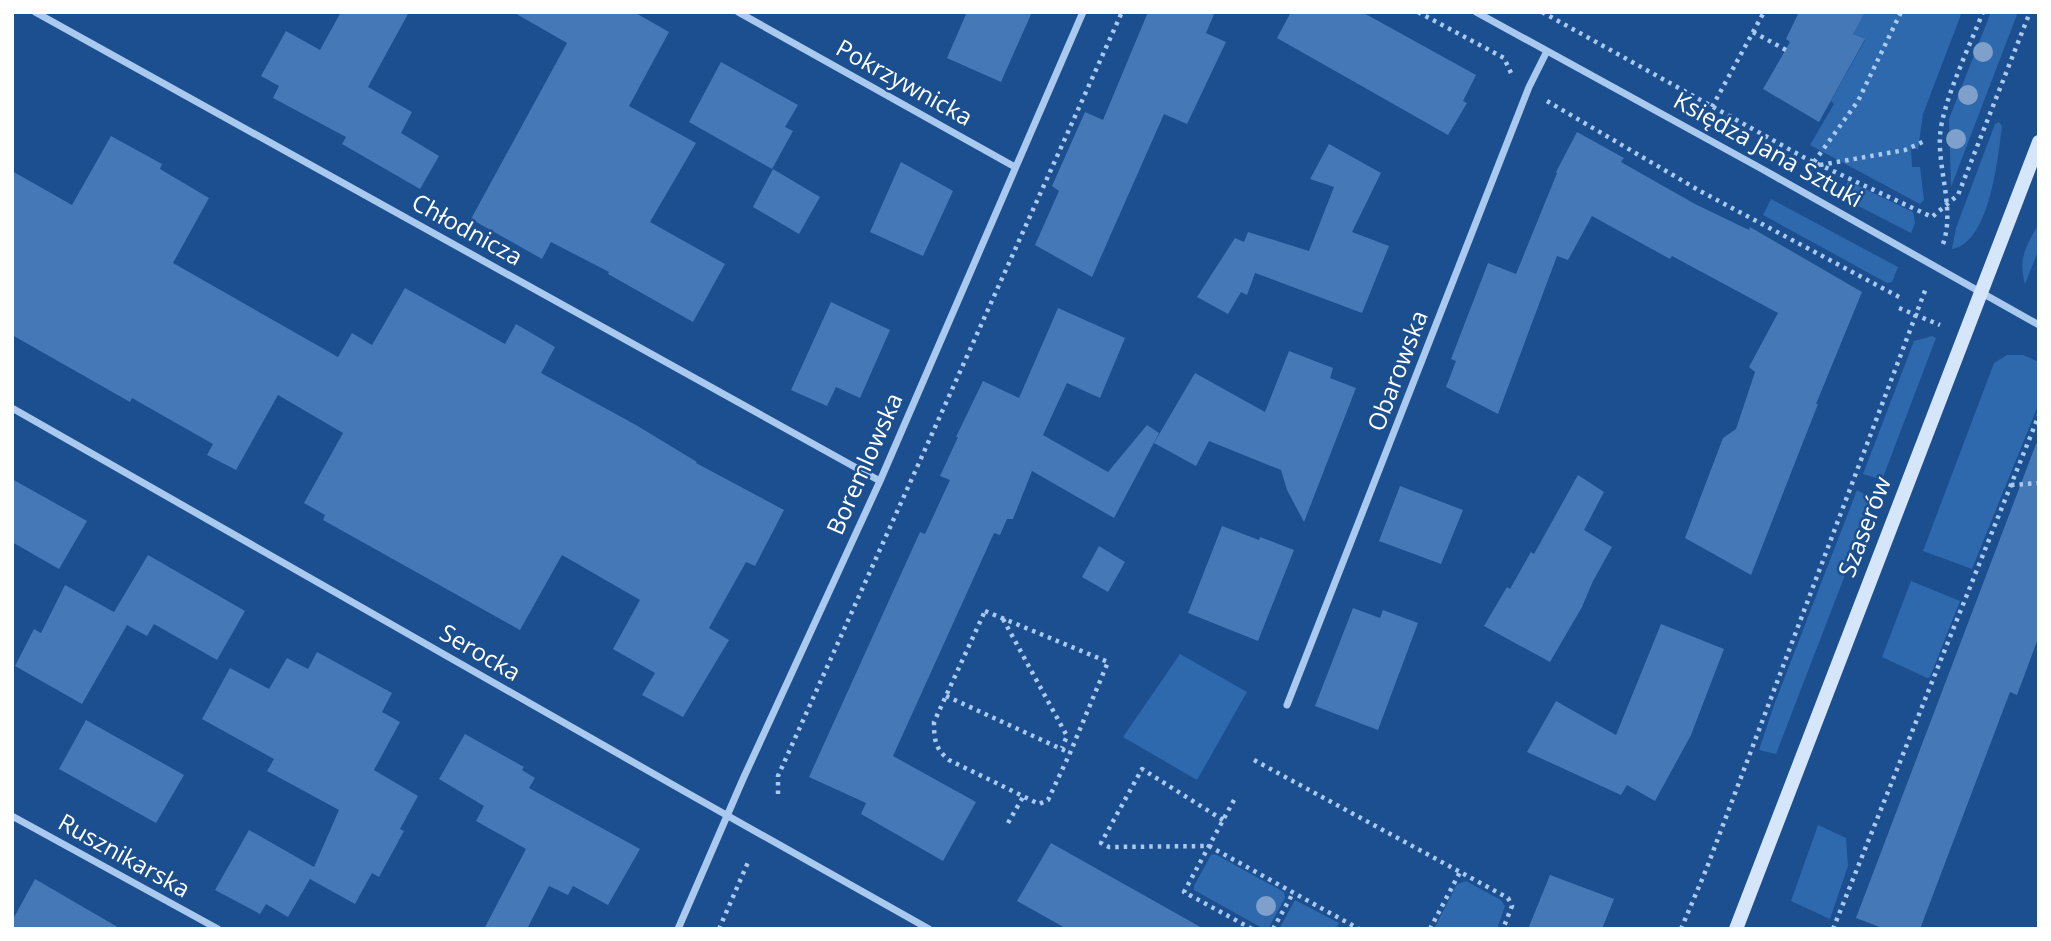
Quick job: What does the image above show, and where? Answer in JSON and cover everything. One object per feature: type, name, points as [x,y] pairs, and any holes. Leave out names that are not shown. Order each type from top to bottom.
[{"type":"street","name":"Chłodnicza","points":[[35,12],[880,481]]},
{"type":"street","name":"Pokrzywnicka","points":[[738,12],[1015,167]]},
{"type":"street","name":"Boremlowska","points":[[678,929],[727,815],[880,481],[1083,12]]},
{"type":"street","name":"Księdza Jana Sztuki","points":[[1476,12],[1762,169],[2039,326]]},
{"type":"street","name":"Obarowska","points":[[1287,705],[1529,87],[1546,51]]},
{"type":"street","name":"Szaserów","points":[[1736,929],[2039,142]]},
{"type":"street","name":"Serocka","points":[[12,408],[929,929]]},
{"type":"street","name":"Rusznikarska","points":[[12,816],[218,929]]},
{"type":"path","points":[[778,794],[778,776],[1122,12]]},
{"type":"path","points":[[1418,12],[1504,58],[1508,71],[1514,76]]},
{"type":"path","points":[[1542,12],[1817,164],[1931,217],[1958,195],[2030,12]]},
{"type":"path","points":[[1712,107],[1764,12]]},
{"type":"path","points":[[1817,164],[1858,101],[1901,12]]},
{"type":"path","points":[[1681,929],[1706,870],[1945,239],[1947,223],[1941,157],[1942,124],[1983,12]]},
{"type":"path","points":[[1754,32],[1786,50]]},
{"type":"path","points":[[1541,96],[1700,191],[1903,299]]},
{"type":"path","points":[[1817,164],[1905,150],[1927,140]]},
{"type":"path","points":[[1899,308],[1945,327]]},
{"type":"path","points":[[1833,929],[2039,415]]},
{"type":"path","points":[[2011,485],[2039,483]]},
{"type":"path","points":[[985,611],[1108,663],[1048,800],[1039,804],[949,760],[940,752],[934,736],[934,722],[946,696],[985,611]]},
{"type":"path","points":[[1003,620],[1067,736],[1062,748]]},
{"type":"path","points":[[946,696],[1070,753]]},
{"type":"path","points":[[1254,760],[1508,898],[1513,906],[1503,929]]},
{"type":"path","points":[[1223,820],[1143,769],[1101,843],[1109,847],[1209,846],[1359,929]]},
{"type":"path","points":[[1008,823],[1023,797]]},
{"type":"path","points":[[1234,800],[1184,892],[1252,929]]},
{"type":"path","points":[[719,929],[749,860]]},
{"type":"path","points":[[1430,929],[1460,872]]},
{"type":"path","points":[[1273,929],[1293,893]]},
{"type":"shaded area","points":[[1858,12],[1962,12],[1923,114],[1918,149],[1911,149],[1912,167],[1920,167],[1924,200],[1920,204],[1810,145],[1834,104],[1831,101],[1865,40],[1853,34]]},
{"type":"shaded area","points":[[1991,12],[2018,12],[1951,187],[1949,119]]},
{"type":"shaded area","points":[[1999,122],[2002,126],[1998,157],[1990,197],[1983,216],[1975,232],[1965,243],[1952,249],[1956,228],[1995,124]]},
{"type":"shaded area","points":[[1848,181],[1913,212],[1915,223],[1911,233],[1841,197]]},
{"type":"shaded area","points":[[1771,199],[1898,267],[1892,282],[1887,283],[1763,215]]},
{"type":"shaded area","points":[[2039,223],[2039,249],[2025,284],[2023,259]]},
{"type":"shaded area","points":[[1932,336],[1936,338],[1882,480],[1863,474],[1914,341]]},
{"type":"shaded area","points":[[2007,355],[2023,355],[2039,362],[2039,403],[1972,569],[1923,551],[1994,363]]},
{"type":"shaded area","points":[[1857,490],[1874,500],[1776,754],[1759,750],[1774,705]]},
{"type":"shaded area","points":[[1911,581],[1960,601],[1930,677],[1927,678],[1882,657]]},
{"type":"shaded area","points":[[1180,654],[1247,692],[1197,780],[1123,737]]},
{"type":"shaded area","points":[[1818,825],[1846,838],[1848,866],[1830,919],[1791,901]]},
{"type":"shaded area","points":[[1215,854],[1284,892],[1285,898],[1269,927],[1264,929],[1194,890],[1211,855]]},
{"type":"shaded area","points":[[1466,881],[1501,900],[1505,906],[1497,929],[1434,929],[1457,884]]},
{"type":"shaded area","points":[[1295,900],[1339,923],[1335,929],[1279,929]]},
{"type":"building","points":[[341,12],[409,12],[368,87],[412,112],[401,133],[439,156],[420,189],[342,144],[346,137],[273,98],[279,86],[261,76],[286,31],[320,50]]},
{"type":"building","points":[[513,12],[634,12],[669,32],[629,106],[696,143],[650,222],[725,264],[693,322],[608,274],[609,272],[551,242],[542,259],[471,219],[567,43]]},
{"type":"building","points":[[967,12],[1032,12],[1001,82],[947,58]]},
{"type":"building","points":[[1148,12],[1215,12],[1206,33],[1226,42],[1187,124],[1164,114],[1092,277],[1035,245],[1059,191],[1052,186],[1085,112],[1103,120]]},
{"type":"building","points":[[1291,12],[1362,12],[1476,75],[1463,101],[1467,103],[1448,135],[1277,38]]},
{"type":"building","points":[[1799,12],[1865,12],[1853,34],[1865,39],[1819,122],[1763,89],[1790,42],[1786,39]]},
{"type":"building","points":[[721,62],[798,105],[785,127],[793,131],[772,169],[689,122]]},
{"type":"building","points":[[1577,132],[1624,158],[1621,162],[1695,204],[1749,230],[1750,227],[1862,292],[1751,575],[1685,538],[1723,438],[1736,429],[1755,372],[1749,367],[1778,313],[1592,216],[1568,260],[1557,256],[1498,414],[1446,387],[1456,361],[1451,359],[1488,263],[1516,274],[1556,172]]},
{"type":"building","points":[[111,136],[162,164],[160,169],[209,198],[173,263],[338,357],[352,333],[372,345],[405,288],[505,344],[516,324],[555,347],[541,373],[636,425],[696,463],[784,510],[755,566],[746,562],[709,628],[729,640],[683,717],[642,695],[655,673],[613,649],[640,600],[562,555],[520,630],[323,520],[325,515],[304,503],[343,433],[278,395],[236,470],[207,455],[213,444],[132,398],[130,402],[12,335],[12,171],[72,205]]},
{"type":"building","points":[[1329,144],[1381,173],[1352,232],[1389,246],[1362,313],[1255,273],[1247,295],[1241,292],[1228,314],[1197,297],[1235,238],[1244,242],[1248,232],[1309,251],[1334,187],[1310,179]]},
{"type":"building","points":[[901,162],[953,191],[923,256],[870,232]]},
{"type":"building","points":[[773,169],[820,197],[799,234],[753,207]]},
{"type":"building","points":[[831,302],[890,330],[860,398],[836,387],[827,406],[791,390]]},
{"type":"building","points":[[1058,308],[1125,338],[1100,398],[1067,383],[1043,435],[1108,472],[1147,425],[1159,433],[1114,518],[1032,471],[1013,519],[1007,519],[1000,535],[994,533],[893,756],[976,802],[943,861],[861,814],[866,803],[809,777],[920,532],[925,534],[950,480],[940,476],[983,381],[1019,398]]},
{"type":"building","points":[[1289,351],[1333,368],[1330,378],[1356,388],[1304,522],[1287,490],[1281,470],[1209,441],[1196,466],[1154,443],[1195,373],[1265,412]]},
{"type":"building","points":[[2036,444],[2039,444],[2039,636],[2017,695],[2010,692],[1920,929],[1885,929],[1856,918]]},
{"type":"building","points":[[1578,475],[1604,492],[1584,530],[1612,547],[1550,662],[1484,626],[1507,587],[1510,589],[1531,552],[1534,554]]},
{"type":"building","points":[[12,479],[87,521],[59,569],[12,542]]},
{"type":"building","points":[[1400,486],[1463,510],[1441,564],[1379,541]]},
{"type":"building","points":[[1222,526],[1294,550],[1258,641],[1188,613]]},
{"type":"building","points":[[1099,546],[1125,562],[1108,592],[1082,577]]},
{"type":"building","points":[[148,555],[245,611],[217,660],[154,624],[147,636],[127,625],[82,704],[15,666],[34,629],[41,633],[65,585],[114,612]]},
{"type":"building","points":[[1353,608],[1380,618],[1383,610],[1418,623],[1378,730],[1315,706]]},
{"type":"building","points":[[1661,624],[1724,649],[1691,735],[1655,801],[1627,785],[1621,795],[1527,752],[1556,701],[1616,735]]},
{"type":"building","points":[[317,652],[392,693],[382,712],[400,722],[374,770],[418,796],[400,829],[404,831],[379,877],[372,873],[355,904],[310,879],[288,917],[266,904],[260,914],[215,890],[249,830],[314,867],[339,810],[267,771],[274,759],[202,719],[230,668],[269,689],[287,658],[308,669]]},
{"type":"building","points":[[86,720],[184,775],[156,823],[59,769]]},
{"type":"building","points":[[465,734],[524,767],[522,770],[535,778],[529,788],[640,849],[608,905],[573,886],[568,895],[549,886],[527,929],[484,929],[526,849],[476,821],[484,806],[439,779]]},
{"type":"building","points":[[1051,843],[1204,929],[1067,929],[1017,901]]},
{"type":"building","points":[[1550,875],[1614,899],[1602,929],[1528,929]]},
{"type":"building","points":[[35,879],[121,929],[12,929],[12,921]]}]
